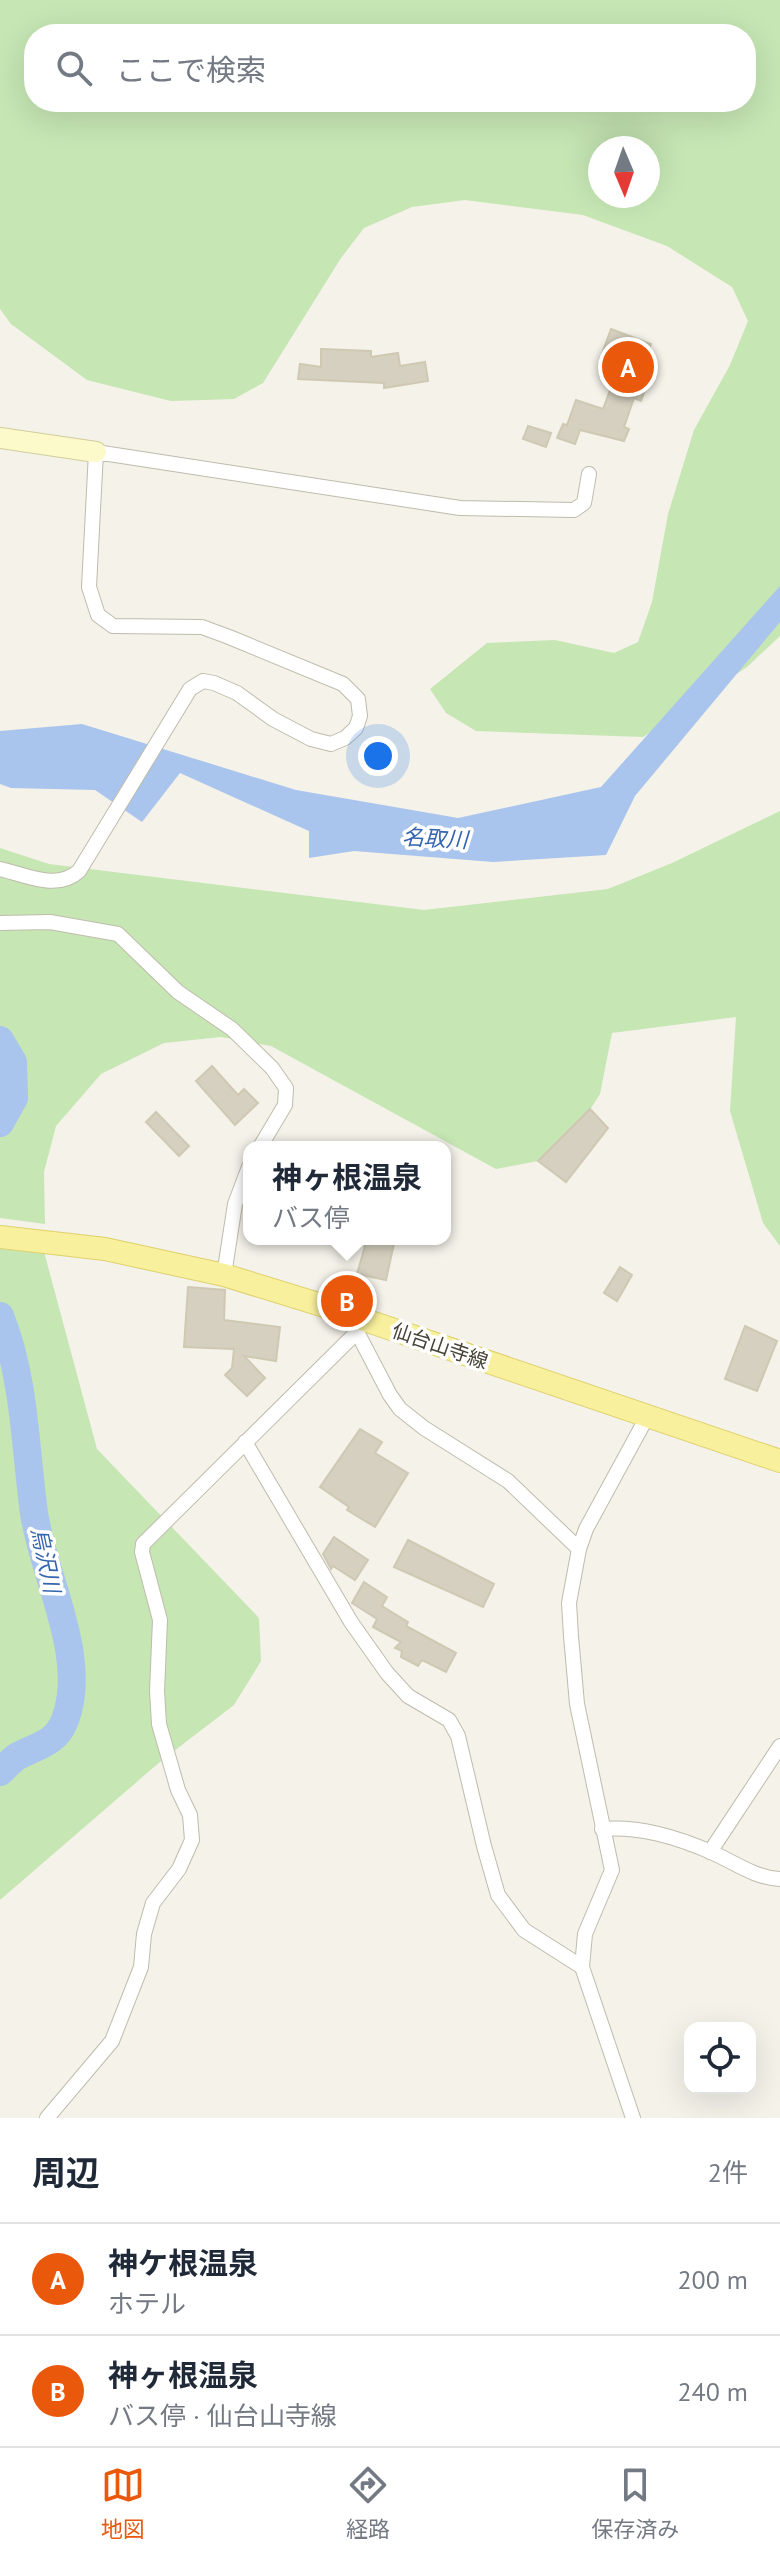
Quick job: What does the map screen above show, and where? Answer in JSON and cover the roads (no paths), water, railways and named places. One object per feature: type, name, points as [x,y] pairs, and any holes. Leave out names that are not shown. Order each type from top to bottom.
[{"type":"main road","points":[[0,438],[96,452]]},
{"type":"main road","name":"仙台山寺線","points":[[0,1237],[105,1249],[224,1275],[358,1326],[780,1461]]},
{"type":"street","points":[[0,869],[48,881],[71,878],[79,871],[170,718],[190,689],[203,681],[237,693],[273,719],[311,739],[331,744],[345,738],[356,728],[360,716],[358,699],[343,684],[229,637],[202,627],[113,626],[98,615],[89,587],[96,452],[460,508],[574,510],[584,503],[589,474]]},
{"type":"street","points":[[0,923],[50,922],[118,934],[178,992],[232,1029],[272,1068],[286,1088],[285,1105],[264,1141]]},
{"type":"street","points":[[224,1275],[235,1204],[243,1183]]},
{"type":"street","points":[[47,2118],[112,2041],[141,1967],[144,1934],[153,1903],[179,1869],[192,1840],[190,1815],[178,1790],[159,1724],[160,1620],[142,1552],[143,1544],[358,1326],[400,1409],[424,1428],[508,1481],[579,1549]]},
{"type":"street","points":[[633,2118],[582,1967],[585,1934],[612,1870],[577,1704],[569,1603],[586,1529],[647,1417]]},
{"type":"street","points":[[245,1442],[351,1622],[387,1673],[408,1696],[449,1720],[458,1736],[498,1895],[524,1930],[582,1967]]},
{"type":"street","points":[[710,1852],[780,1746]]},
{"type":"street","points":[[602,1829],[621,1827],[666,1835],[766,1879],[780,1879]]},
{"type":"water","name":"名取川","points":[[780,586],[780,622],[635,796],[606,855],[493,862],[354,851],[309,858],[309,831],[180,773],[142,822],[95,790],[11,788],[0,784],[0,731],[82,724],[296,790],[458,818],[601,787]]},
{"type":"waterway","name":"烏沢川","points":[[0,1040],[13,1062],[14,1098],[0,1123]]},
{"type":"waterway","name":"烏沢川","points":[[0,1316],[15,1364],[34,1513],[62,1616],[72,1670],[71,1696],[61,1728],[51,1739],[13,1759],[0,1772]]},
{"type":"place","name":"神ケ根温泉","points":[[628,367]]},
{"type":"place","name":"神ヶ根温泉","points":[[347,1301]]}]
